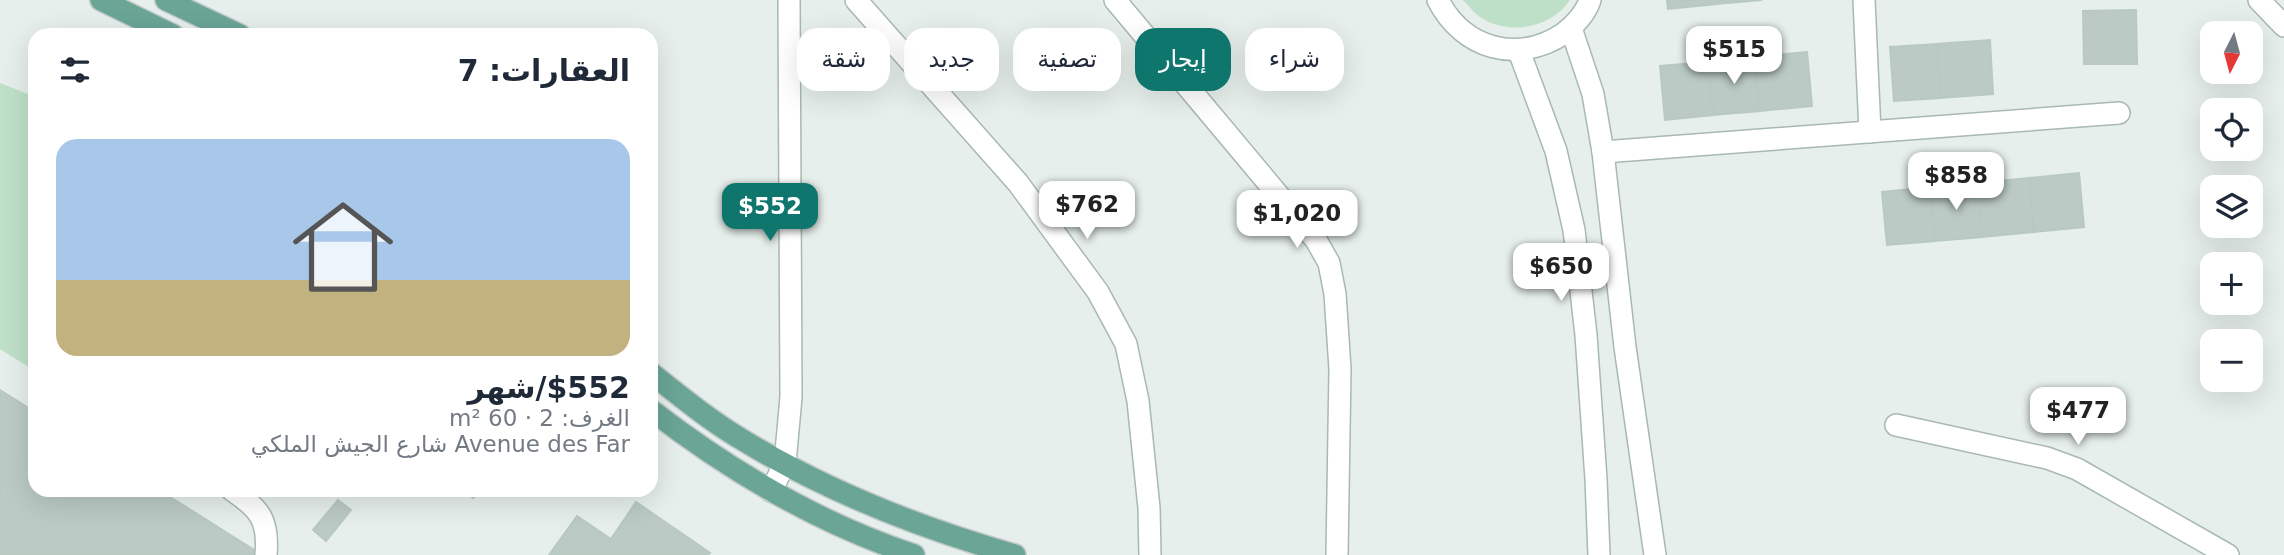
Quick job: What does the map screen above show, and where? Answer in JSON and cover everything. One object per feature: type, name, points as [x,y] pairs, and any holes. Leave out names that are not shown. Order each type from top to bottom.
[{"type":"main road","points":[[101,0],[159,28]]},
{"type":"main road","points":[[166,0],[225,28]]},
{"type":"main road","points":[[658,378],[739,438],[785,463],[889,514],[1015,555]]},
{"type":"main road","points":[[658,415],[720,460],[771,491],[882,544],[914,555]]},
{"type":"street","points":[[771,491],[785,463],[791,397],[789,0]]},
{"type":"street","points":[[856,0],[1018,183],[1098,292],[1126,344],[1138,401],[1149,508],[1150,555]]},
{"type":"street","points":[[1115,0],[1316,240],[1329,263],[1335,294],[1340,369],[1337,555]]},
{"type":"street","points":[[1438,0],[1453,23],[1472,38],[1494,48],[1520,51],[1548,44],[1571,28],[1588,7],[1590,0]]},
{"type":"street","points":[[1864,0],[1870,132]]},
{"type":"street","points":[[2259,0],[2284,26]]},
{"type":"street","points":[[1571,28],[1593,94],[1603,152],[1625,347],[1655,555]]},
{"type":"street","points":[[1520,51],[1556,151],[1574,230],[1587,335],[1597,479],[1598,555]]},
{"type":"street","points":[[1603,152],[2119,113]]},
{"type":"street","points":[[1896,425],[2047,458],[2077,469],[2228,555]]},
{"type":"street","points":[[242,497],[252,504],[264,522],[266,555]]},
{"type":"green space","points":[[1463,0],[1570,0],[1551,18],[1539,24],[1512,27],[1486,21]]},
{"type":"green space","points":[[0,83],[28,94],[28,367],[0,349]]},
{"type":"building","points":[[1667,0],[1715,0],[1716,4],[1668,9]]},
{"type":"building","points":[[1715,0],[1762,0],[1716,4]]},
{"type":"building","points":[[2136,10],[2137,64],[2084,64],[2083,11]]},
{"type":"building","points":[[1990,40],[1993,94],[1940,98],[1937,44]]},
{"type":"building","points":[[1937,44],[1940,98],[1894,101],[1890,47]]},
{"type":"building","points":[[1807,52],[1812,106],[1760,111],[1754,57]]},
{"type":"building","points":[[1754,57],[1760,111],[1713,115],[1708,62]]},
{"type":"building","points":[[1708,62],[1713,115],[1665,120],[1660,66]]},
{"type":"building","points":[[2079,173],[2084,227],[2034,232],[2029,178]]},
{"type":"building","points":[[2029,178],[2034,232],[1982,237],[1977,183]]},
{"type":"building","points":[[1977,183],[1982,237],[1935,241],[1930,187]]},
{"type":"building","points":[[1930,187],[1935,241],[1887,245],[1882,192]]},
{"type":"building","points":[[0,390],[28,408],[28,497],[170,497],[259,553],[258,555],[0,555]]},
{"type":"building","points":[[338,500],[351,510],[326,541],[313,530]]},
{"type":"building","points":[[636,502],[710,553],[549,555],[577,516],[611,539]]}]
